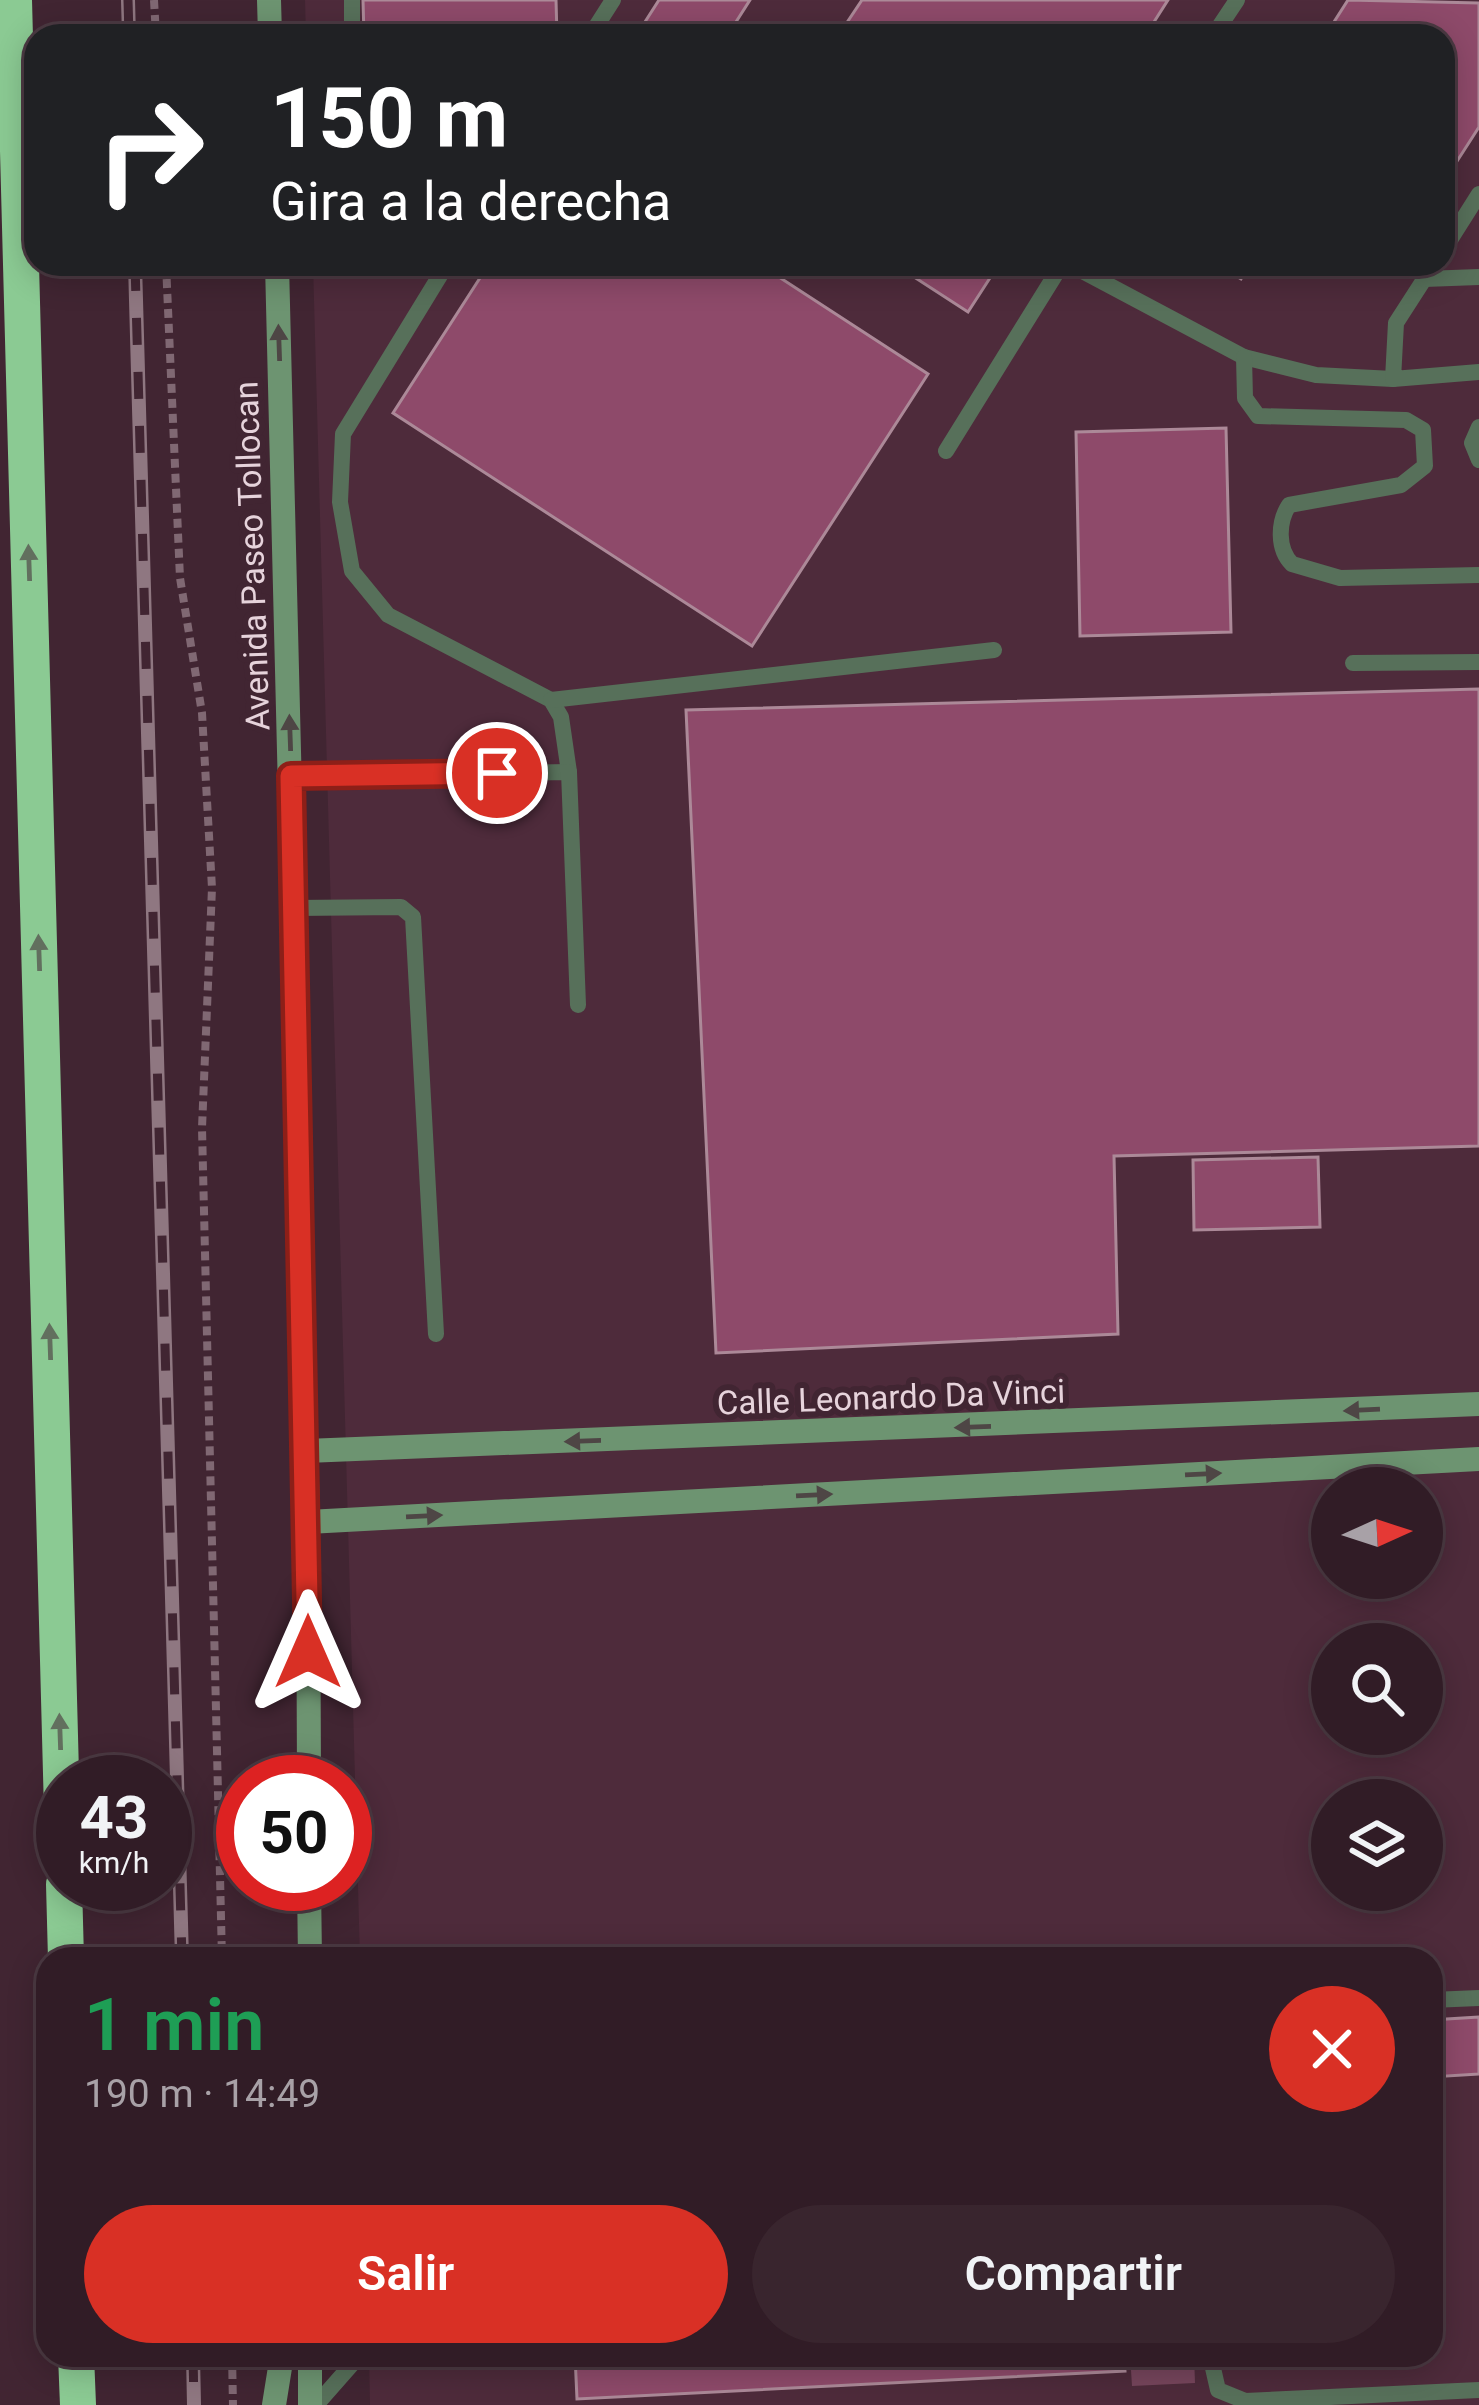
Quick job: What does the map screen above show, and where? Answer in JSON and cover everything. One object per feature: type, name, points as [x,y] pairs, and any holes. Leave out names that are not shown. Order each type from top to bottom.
[{"type":"highway","points":[[14,0],[61,1755]]},
{"type":"highway","points":[[65,1911],[66,1947]]},
{"type":"highway","points":[[76,2367],[78,2405]]},
{"type":"main road","name":"Avenida Paseo Tollocan","points":[[277,276],[308,1522],[309,1755]]},
{"type":"main road","name":"Calle Leonardo Da Vinci","points":[[306,1451],[1479,1404]]},
{"type":"main road","points":[[308,1522],[1479,1459]]},
{"type":"main road","points":[[309,1911],[310,1947]]},
{"type":"main road","points":[[274,2405],[280,2367]]},
{"type":"main road","points":[[311,2367],[313,2405]]},
{"type":"lane","points":[[1455,232],[1479,194]]},
{"type":"lane","points":[[440,276],[343,434],[340,502],[352,571],[388,615],[551,700],[561,717],[569,772],[578,1005]]},
{"type":"lane","points":[[946,451],[1058,276]]},
{"type":"lane","points":[[1089,276],[1244,357],[1316,375],[1393,379],[1479,372]]},
{"type":"lane","points":[[1393,379],[1393,333],[1427,276]]},
{"type":"lane","points":[[1244,357],[1246,398],[1258,416],[1406,420],[1423,430],[1424,466],[1401,485],[1289,505],[1282,535],[1285,557],[1292,564],[1340,578],[1479,575]]},
{"type":"lane","points":[[1479,427],[1472,443],[1479,460]]},
{"type":"lane","points":[[551,700],[994,650]]},
{"type":"lane","points":[[1353,663],[1479,662]]},
{"type":"lane","points":[[291,776],[569,772]]},
{"type":"lane","points":[[294,908],[401,907],[413,917],[436,1334]]},
{"type":"lane","points":[[1443,1999],[1479,1997]]},
{"type":"lane","points":[[313,2405],[349,2367]]},
{"type":"lane","points":[[1213,2367],[1218,2390],[1245,2401],[1479,2390]]},
{"type":"path","points":[[167,276],[180,578],[202,713],[212,888],[202,1128],[222,1947]]},
{"type":"path","points":[[232,2367],[233,2405]]},
{"type":"shaded area","points":[[305,0],[1479,0],[1479,2405],[370,2405],[369,2367],[1443,2367],[1443,1947],[360,1947],[359,1911],[372,1911],[372,1755],[354,1755],[313,276],[1455,276],[1455,24],[306,24]]},
{"type":"shaded area","points":[[1131,2367],[1194,2367],[1195,2383],[1132,2386]]},
{"type":"building","points":[[363,0],[556,0],[557,24],[364,24]]},
{"type":"building","points":[[659,0],[750,0],[735,24],[644,24]]},
{"type":"building","points":[[862,0],[1168,0],[1153,24],[846,24]]},
{"type":"building","points":[[1348,0],[1479,3],[1479,127],[1455,164],[1455,24],[1333,24]]},
{"type":"building","points":[[481,276],[777,276],[928,374],[752,646],[393,413]]},
{"type":"building","points":[[912,276],[991,276],[968,312]]},
{"type":"building","points":[[1226,428],[1231,632],[1080,636],[1076,432]]},
{"type":"building","points":[[1479,689],[1479,1146],[1114,1156],[1118,1334],[716,1353],[686,710]]},
{"type":"building","points":[[1318,1157],[1320,1227],[1194,1230],[1193,1160]]},
{"type":"building","points":[[1479,2017],[1479,2074],[1443,2076],[1443,2019]]},
{"type":"building","points":[[576,2367],[1125,2367],[1125,2371],[577,2399]]},
{"type":"railway","points":[[128,0],[129,24]]},
{"type":"railway","points":[[135,276],[182,1947]]},
{"type":"railway","points":[[193,2367],[194,2405]]},
{"type":"route","points":[[308,1652],[291,776],[497,773]]}]
